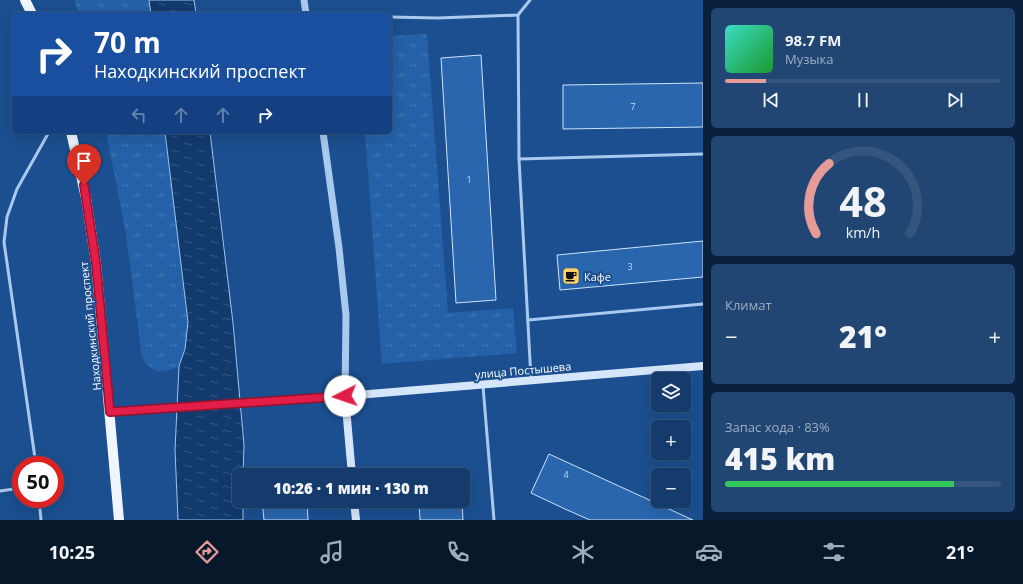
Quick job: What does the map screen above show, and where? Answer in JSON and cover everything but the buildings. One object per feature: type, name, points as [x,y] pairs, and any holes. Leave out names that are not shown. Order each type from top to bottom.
[{"type":"main road","points":[[25,0],[31,12]]},
{"type":"main road","name":"Находкинский проспект","points":[[71,134],[86,198],[96,263],[119,520]]},
{"type":"main road","name":"улица Постышева","points":[[110,412],[345,396],[703,366]]},
{"type":"main road","points":[[345,396],[351,468]]},
{"type":"main road","points":[[355,508],[356,520]]},
{"type":"street","points":[[304,0],[306,12]]},
{"type":"street","points":[[323,134],[339,248],[346,315],[345,396]]},
{"type":"lane","points":[[530,0],[518,15],[518,159],[531,380]]},
{"type":"lane","points":[[392,17],[438,18],[518,15]]},
{"type":"lane","points":[[35,456],[4,242],[7,217],[17,189],[48,134]]},
{"type":"lane","points":[[518,159],[703,154]]},
{"type":"lane","points":[[528,320],[703,304]]},
{"type":"lane","points":[[483,384],[494,520]]},
{"type":"lane","points":[[0,491],[12,489]]},
{"type":"lane","points":[[40,508],[41,520]]},
{"type":"green space","points":[[74,0],[149,0],[151,12],[78,12]]},
{"type":"green space","points":[[427,34],[448,313],[513,308],[517,353],[382,364],[365,134],[392,134],[392,36]]},
{"type":"green space","points":[[106,134],[165,134],[188,322],[185,349],[179,366],[167,371],[158,371],[150,368],[142,358],[126,234]]},
{"type":"water","points":[[149,0],[194,0],[196,12],[151,12]]},
{"type":"water","points":[[165,134],[210,134],[233,323],[244,445],[243,468],[232,468],[232,508],[243,508],[243,520],[178,520],[175,450],[179,366],[185,349],[188,322]]},
{"type":"place","name":"Кафе","points":[[571,276]]},
{"type":"route","points":[[84,185],[96,263],[110,412],[345,396]]}]
